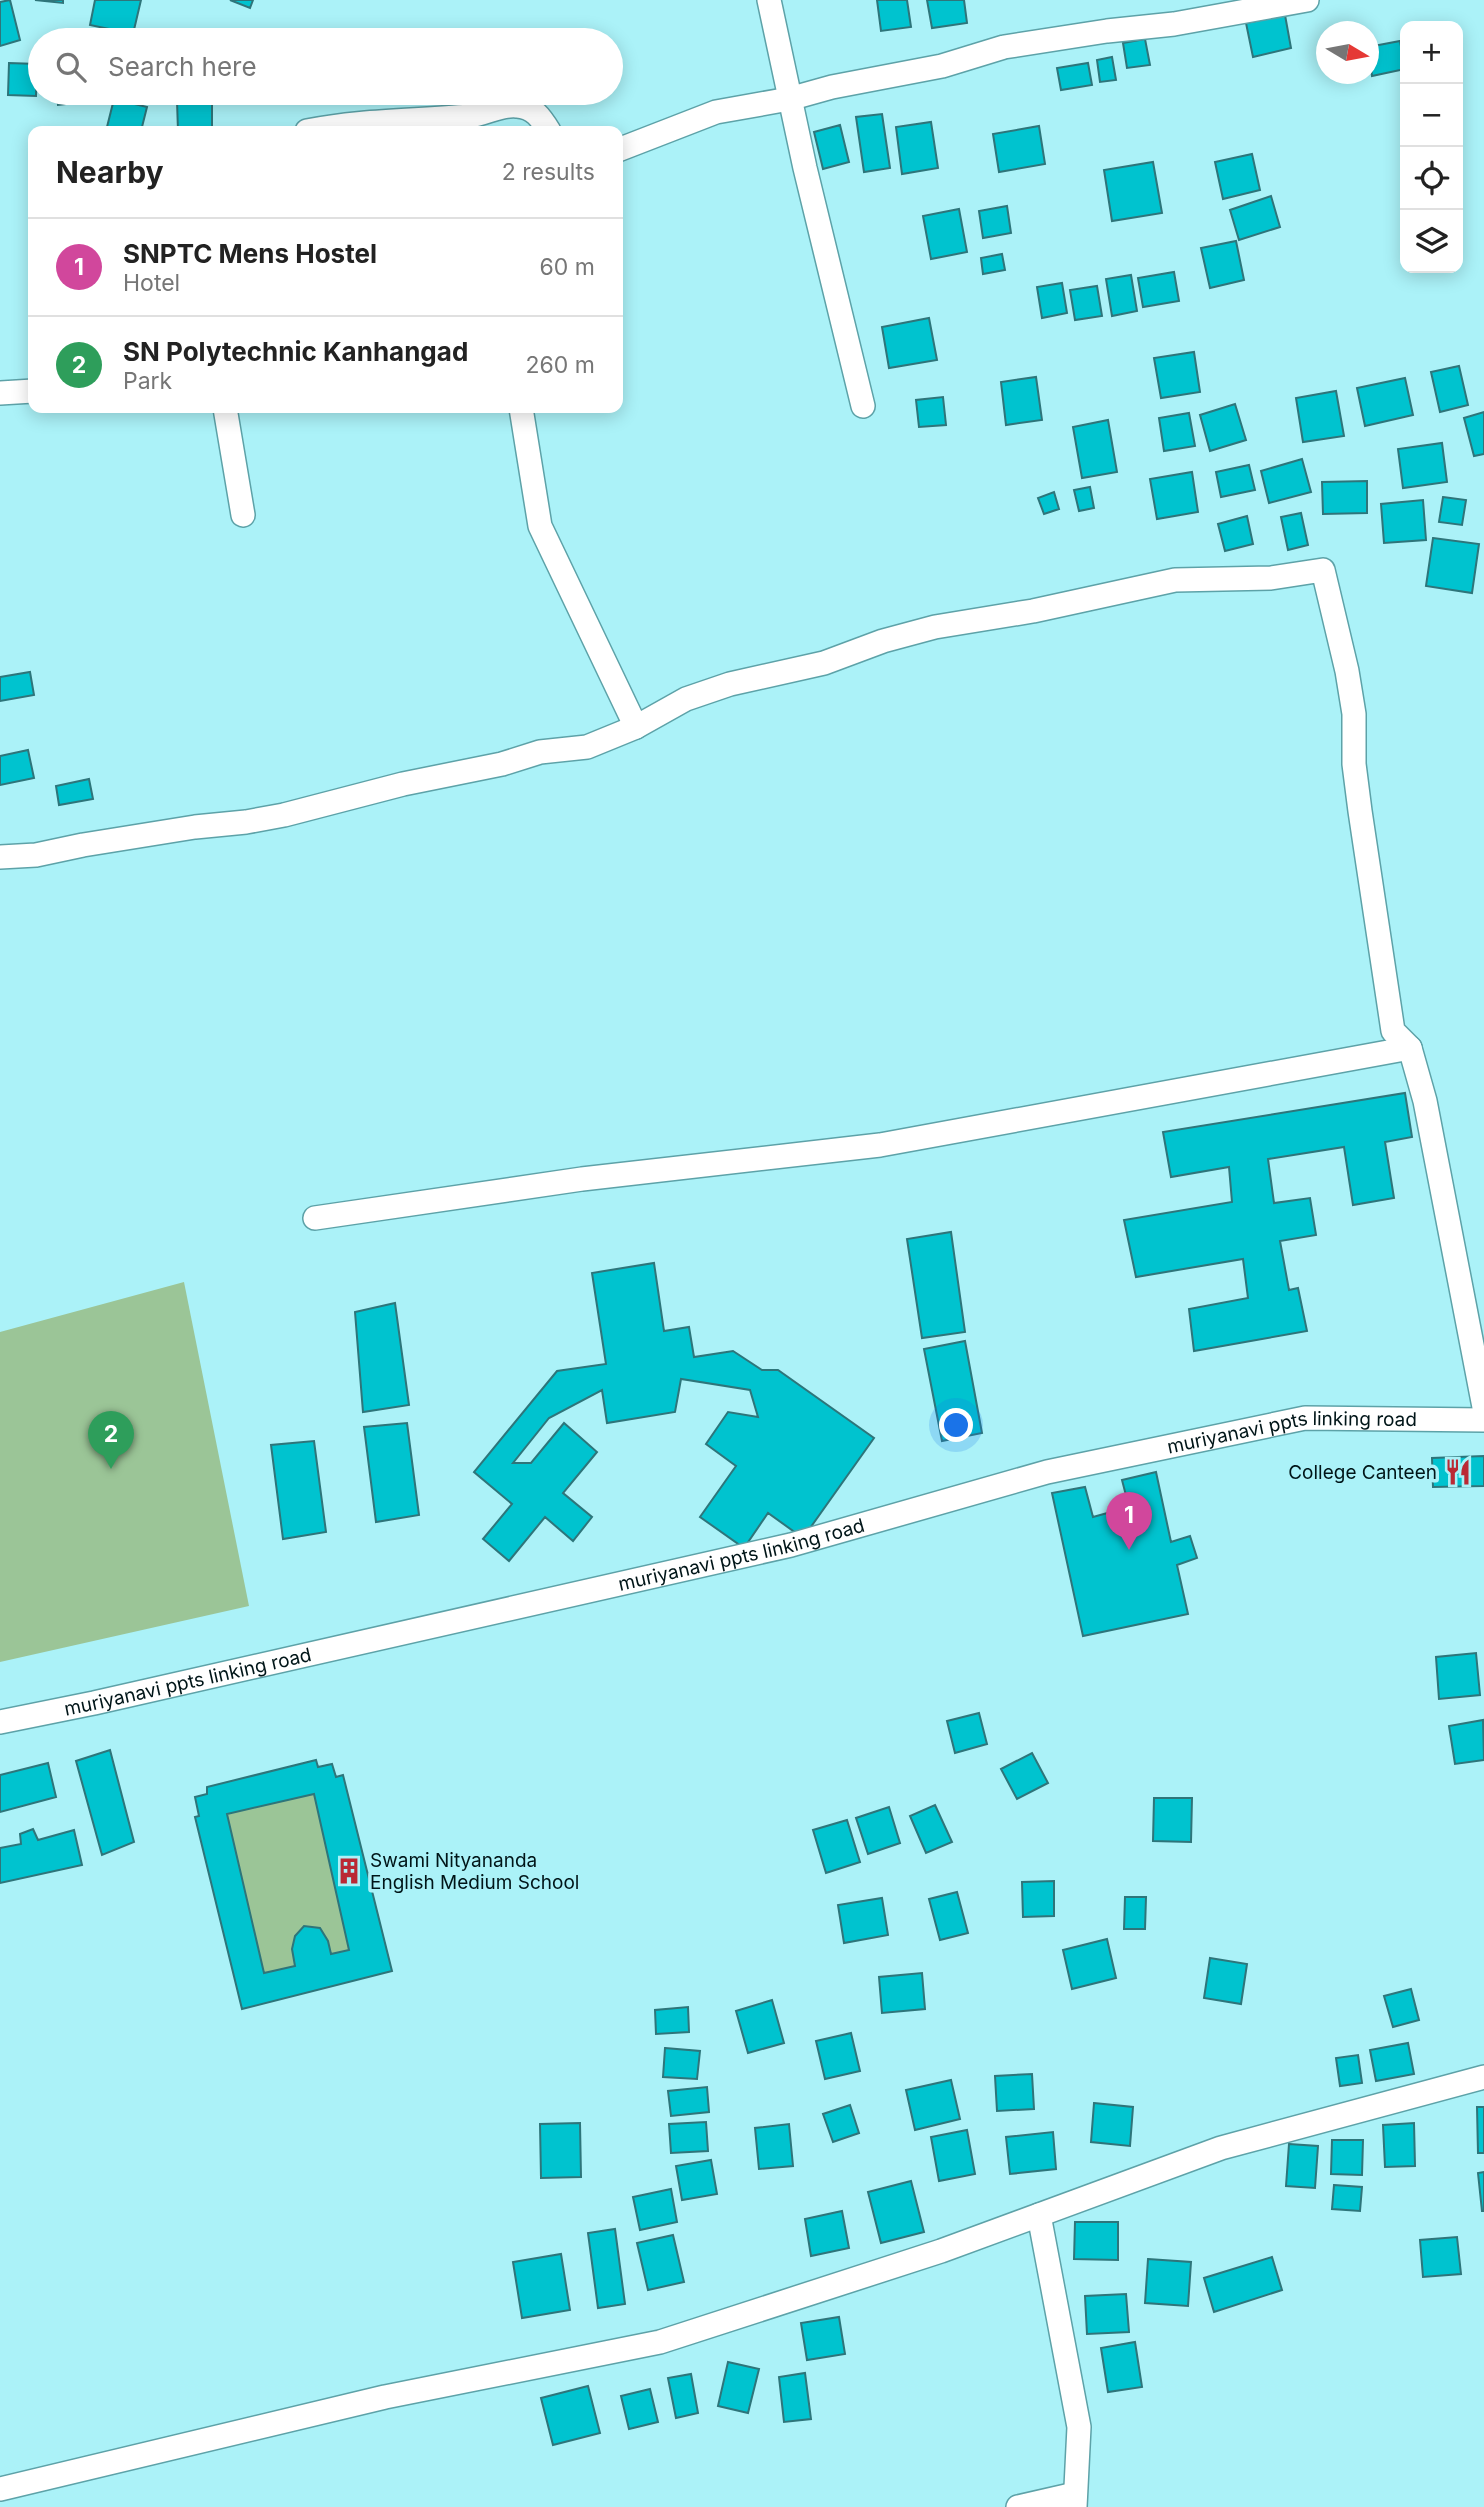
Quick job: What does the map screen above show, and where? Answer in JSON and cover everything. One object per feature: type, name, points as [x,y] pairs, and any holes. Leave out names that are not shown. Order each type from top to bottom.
[{"type":"street","points":[[769,0],[789,99],[863,406]]},
{"type":"street","points":[[623,148],[716,112],[942,66],[1004,47],[1097,32],[1174,24],[1307,0]]},
{"type":"street","points":[[332,126],[474,123],[503,106],[520,106],[541,116],[546,126]]},
{"type":"street","points":[[0,393],[28,391]]},
{"type":"street","points":[[226,413],[243,515]]},
{"type":"street","points":[[522,413],[540,526],[636,727]]},
{"type":"street","points":[[0,857],[36,855],[83,845],[284,815],[357,795],[502,764],[540,752],[587,747],[636,727],[686,699],[730,684],[824,663],[883,641],[935,627],[1033,611],[1175,580],[1271,578],[1323,570],[1347,671],[1354,714],[1354,764],[1393,1031],[1410,1048],[1425,1101],[1484,1407]]},
{"type":"street","points":[[315,1218],[582,1179],[880,1145],[1410,1048]]},
{"type":"street","name":"muriyanavi ppts linking road","points":[[0,1722],[791,1545],[1047,1472],[1305,1418],[1484,1420]]},
{"type":"street","points":[[0,2489],[385,2397],[660,2342],[941,2251],[1221,2148],[1484,2077]]},
{"type":"street","points":[[1018,2507],[1075,2501],[1079,2427],[1039,2215]]},
{"type":"green space","points":[[184,1282],[249,1606],[0,1662],[0,1332]]},
{"type":"green space","points":[[314,1794],[349,1950],[331,1954],[328,1941],[320,1928],[304,1926],[294,1945],[295,1966],[264,1973],[227,1814]]},
{"type":"building","points":[[10,0],[20,40],[0,46],[0,2]]},
{"type":"building","points":[[35,0],[63,0],[63,3]]},
{"type":"building","points":[[95,0],[141,0],[134,28],[90,25]]},
{"type":"building","points":[[230,0],[253,0],[250,8]]},
{"type":"building","points":[[877,0],[907,0],[911,27],[881,31]]},
{"type":"building","points":[[927,0],[964,0],[967,23],[932,28]]},
{"type":"building","points":[[1285,15],[1291,48],[1253,57],[1246,23]]},
{"type":"building","points":[[1145,39],[1150,65],[1127,68],[1123,43]]},
{"type":"building","points":[[1400,41],[1400,70],[1379,75],[1379,45]]},
{"type":"building","points":[[1112,57],[1116,80],[1100,82],[1097,60]]},
{"type":"building","points":[[9,63],[28,64],[28,96],[8,95]]},
{"type":"building","points":[[1088,63],[1092,85],[1061,90],[1057,68]]},
{"type":"building","points":[[112,105],[147,107],[142,126],[107,126]]},
{"type":"building","points":[[177,105],[212,105],[212,126],[178,126]]},
{"type":"building","points":[[882,114],[890,168],[864,172],[856,117]]},
{"type":"building","points":[[931,122],[938,168],[902,174],[896,127]]},
{"type":"building","points":[[840,125],[849,162],[823,169],[814,132]]},
{"type":"building","points":[[1039,126],[1045,164],[999,172],[993,134]]},
{"type":"building","points":[[1252,154],[1260,190],[1223,199],[1215,162]]},
{"type":"building","points":[[1153,162],[1162,213],[1112,221],[1104,170]]},
{"type":"building","points":[[1271,196],[1280,227],[1239,240],[1230,210]]},
{"type":"building","points":[[1007,206],[1011,233],[983,238],[979,211]]},
{"type":"building","points":[[959,209],[967,252],[931,259],[923,216]]},
{"type":"building","points":[[1236,241],[1244,280],[1210,288],[1201,248]]},
{"type":"building","points":[[1002,254],[1005,270],[983,274],[981,258]]},
{"type":"building","points":[[1174,272],[1179,301],[1143,307],[1138,278]]},
{"type":"building","points":[[1131,275],[1137,311],[1112,316],[1106,279]]},
{"type":"building","points":[[1062,283],[1067,313],[1042,318],[1037,287]]},
{"type":"building","points":[[1097,286],[1102,316],[1075,320],[1070,290]]},
{"type":"building","points":[[929,318],[937,360],[889,368],[882,327]]},
{"type":"building","points":[[1194,352],[1200,392],[1161,398],[1154,358]]},
{"type":"building","points":[[1459,366],[1468,405],[1440,412],[1431,372]]},
{"type":"building","points":[[1036,377],[1042,420],[1006,425],[1001,382]]},
{"type":"building","points":[[1405,378],[1413,415],[1365,426],[1357,388]]},
{"type":"building","points":[[1336,391],[1344,436],[1303,442],[1296,398]]},
{"type":"building","points":[[943,397],[946,425],[919,427],[916,400]]},
{"type":"building","points":[[1235,404],[1246,440],[1210,451],[1200,415]]},
{"type":"building","points":[[1484,412],[1484,454],[1474,456],[1464,418]]},
{"type":"building","points":[[1189,413],[1195,446],[1164,451],[1159,418]]},
{"type":"building","points":[[1108,420],[1117,472],[1082,478],[1073,427]]},
{"type":"building","points":[[1442,443],[1447,482],[1403,488],[1398,449]]},
{"type":"building","points":[[1302,459],[1311,492],[1269,503],[1261,471]]},
{"type":"building","points":[[1249,465],[1255,490],[1221,497],[1216,472]]},
{"type":"building","points":[[1192,472],[1198,512],[1157,519],[1150,479]]},
{"type":"building","points":[[1367,481],[1367,513],[1323,514],[1322,482]]},
{"type":"building","points":[[1090,487],[1094,508],[1079,511],[1074,490]]},
{"type":"building","points":[[1054,492],[1059,509],[1044,514],[1038,498]]},
{"type":"building","points":[[1443,497],[1466,500],[1462,525],[1439,522]]},
{"type":"building","points":[[1423,500],[1426,540],[1384,543],[1381,504]]},
{"type":"building","points":[[1301,513],[1308,545],[1288,550],[1281,517]]},
{"type":"building","points":[[1247,516],[1253,544],[1225,551],[1218,524]]},
{"type":"building","points":[[1433,538],[1479,544],[1472,593],[1426,586]]},
{"type":"building","points":[[30,672],[34,695],[0,701],[0,677]]},
{"type":"building","points":[[28,750],[34,778],[0,785],[0,756]]},
{"type":"building","points":[[89,779],[93,799],[59,805],[56,786]]},
{"type":"building","points":[[1405,1093],[1412,1137],[1385,1142],[1394,1198],[1353,1205],[1344,1147],[1268,1159],[1274,1203],[1310,1198],[1316,1235],[1280,1241],[1289,1290],[1298,1288],[1307,1331],[1194,1351],[1189,1309],[1248,1298],[1243,1259],[1136,1277],[1124,1220],[1232,1202],[1229,1167],[1171,1177],[1163,1132]]},
{"type":"building","points":[[951,1232],[965,1332],[922,1338],[907,1239]]},
{"type":"building","points":[[654,1263],[664,1331],[689,1327],[694,1357],[733,1351],[762,1370],[778,1370],[874,1438],[803,1538],[768,1513],[744,1548],[700,1517],[736,1466],[706,1444],[728,1412],[758,1417],[750,1390],[681,1379],[675,1412],[607,1423],[602,1390],[549,1418],[513,1463],[531,1463],[564,1423],[597,1452],[563,1493],[592,1517],[573,1541],[545,1517],[509,1561],[483,1539],[512,1504],[474,1472],[557,1371],[606,1364],[592,1273]]},
{"type":"building","points":[[395,1303],[409,1405],[363,1412],[355,1312]]},
{"type":"building","points":[[965,1341],[982,1433],[942,1441],[924,1349]]},
{"type":"building","points":[[407,1423],[419,1515],[376,1522],[364,1427]]},
{"type":"building","points":[[314,1441],[326,1532],[283,1539],[271,1445]]},
{"type":"building","name":"College Canteen","points":[[1484,1456],[1484,1486],[1433,1487],[1432,1458]]},
{"type":"building","points":[[1156,1472],[1171,1542],[1190,1536],[1197,1558],[1177,1565],[1188,1614],[1083,1636],[1052,1493],[1085,1487],[1093,1517],[1129,1507],[1122,1480]]},
{"type":"building","points":[[1476,1653],[1480,1695],[1439,1699],[1436,1657]]},
{"type":"building","points":[[979,1713],[987,1744],[955,1753],[947,1721]]},
{"type":"building","points":[[1483,1720],[1484,1760],[1455,1764],[1449,1726]]},
{"type":"building","points":[[110,1750],[134,1842],[102,1855],[76,1761]]},
{"type":"building","points":[[1032,1753],[1048,1783],[1017,1799],[1001,1769]]},
{"type":"building","name":"Swami Nityananda English Medium School","points":[[316,1760],[318,1767],[332,1764],[336,1777],[343,1775],[392,1971],[242,2009],[195,1817],[199,1816],[195,1797],[207,1794],[207,1787]],"holes":[[[314,1794],[349,1950],[331,1954],[328,1941],[320,1928],[304,1926],[295,1936],[292,1949],[295,1966],[264,1973],[227,1814]]]},
{"type":"building","points":[[48,1763],[56,1797],[0,1812],[0,1775]]},
{"type":"building","points":[[1154,1798],[1192,1798],[1191,1842],[1153,1841]]},
{"type":"building","points":[[935,1805],[952,1842],[926,1853],[910,1816]]},
{"type":"building","points":[[889,1807],[900,1843],[868,1854],[856,1818]]},
{"type":"building","points":[[847,1820],[860,1862],[826,1873],[813,1830]]},
{"type":"building","points":[[33,1829],[38,1840],[74,1830],[82,1865],[0,1883],[0,1848],[21,1844],[20,1834]]},
{"type":"building","points":[[1054,1881],[1054,1916],[1023,1917],[1022,1882]]},
{"type":"building","points":[[957,1892],[968,1933],[940,1940],[929,1899]]},
{"type":"building","points":[[1125,1897],[1146,1897],[1145,1929],[1124,1929]]},
{"type":"building","points":[[882,1898],[888,1935],[844,1943],[838,1905]]},
{"type":"building","points":[[1107,1939],[1116,1978],[1072,1989],[1063,1950]]},
{"type":"building","points":[[1210,1958],[1247,1964],[1241,2004],[1204,1998]]},
{"type":"building","points":[[922,1973],[925,2009],[882,2013],[879,1977]]},
{"type":"building","points":[[1411,1989],[1419,2020],[1393,2027],[1384,1996]]},
{"type":"building","points":[[772,2000],[784,2043],[748,2053],[736,2011]]},
{"type":"building","points":[[688,2007],[689,2032],[656,2034],[655,2010]]},
{"type":"building","points":[[851,2033],[860,2071],[825,2079],[816,2041]]},
{"type":"building","points":[[1408,2043],[1414,2074],[1376,2081],[1370,2050]]},
{"type":"building","points":[[665,2048],[700,2051],[697,2079],[663,2077]]},
{"type":"building","points":[[1358,2055],[1362,2083],[1340,2086],[1336,2058]]},
{"type":"building","points":[[1032,2074],[1034,2109],[997,2111],[995,2076]]},
{"type":"building","points":[[951,2080],[960,2119],[915,2130],[906,2090]]},
{"type":"building","points":[[707,2087],[709,2112],[671,2116],[668,2091]]},
{"type":"building","points":[[1094,2103],[1133,2107],[1130,2146],[1091,2142]]},
{"type":"building","points":[[850,2105],[859,2133],[833,2142],[823,2114]]},
{"type":"building","points":[[1477,2107],[1484,2107],[1484,2153],[1478,2153]]},
{"type":"building","points":[[706,2122],[708,2151],[671,2153],[669,2124]]},
{"type":"building","points":[[580,2123],[581,2177],[541,2178],[540,2124]]},
{"type":"building","points":[[1414,2123],[1415,2166],[1385,2167],[1383,2125]]},
{"type":"building","points":[[789,2124],[793,2166],[759,2169],[755,2128]]},
{"type":"building","points":[[967,2130],[975,2174],[939,2181],[931,2137]]},
{"type":"building","points":[[1053,2132],[1056,2169],[1010,2174],[1006,2137]]},
{"type":"building","points":[[1332,2140],[1363,2140],[1362,2175],[1331,2174]]},
{"type":"building","points":[[1289,2144],[1318,2146],[1315,2188],[1286,2186]]},
{"type":"building","points":[[711,2160],[717,2194],[682,2200],[676,2166]]},
{"type":"building","points":[[1484,2172],[1484,2211],[1482,2211],[1478,2173]]},
{"type":"building","points":[[911,2181],[924,2232],[881,2243],[868,2192]]},
{"type":"building","points":[[1334,2185],[1362,2187],[1360,2211],[1332,2209]]},
{"type":"building","points":[[671,2189],[677,2222],[640,2230],[633,2197]]},
{"type":"building","points":[[842,2211],[849,2248],[811,2256],[805,2219]]},
{"type":"building","points":[[1075,2222],[1118,2222],[1118,2260],[1074,2259]]},
{"type":"building","points":[[615,2229],[625,2304],[598,2308],[588,2233]]},
{"type":"building","points":[[673,2235],[684,2282],[648,2290],[637,2243]]},
{"type":"building","points":[[1457,2237],[1461,2274],[1423,2277],[1420,2240]]},
{"type":"building","points":[[561,2254],[570,2310],[522,2318],[513,2262]]},
{"type":"building","points":[[1272,2257],[1282,2290],[1214,2312],[1204,2278]]},
{"type":"building","points":[[1148,2259],[1191,2262],[1188,2306],[1145,2303]]},
{"type":"building","points":[[1126,2294],[1129,2332],[1087,2334],[1085,2296]]},
{"type":"building","points":[[839,2317],[845,2354],[807,2360],[801,2323]]},
{"type":"building","points":[[1135,2342],[1142,2387],[1108,2392],[1101,2348]]},
{"type":"building","points":[[728,2362],[759,2369],[748,2413],[718,2406]]},
{"type":"building","points":[[805,2373],[811,2419],[784,2422],[779,2377]]},
{"type":"building","points":[[691,2374],[698,2413],[676,2418],[668,2378]]},
{"type":"building","points":[[588,2386],[600,2433],[553,2445],[541,2398]]},
{"type":"building","points":[[650,2389],[658,2422],[629,2429],[621,2396]]},
{"type":"place","name":"SN Polytechnic Kanhangad","points":[[111,1469]]},
{"type":"place","name":"College Canteen","points":[[1458,1472]]},
{"type":"place","name":"SNPTC Mens Hostel","points":[[1129,1550]]},
{"type":"place","name":"Swami Nityananda English Medium School","points":[[349,1871]]}]
